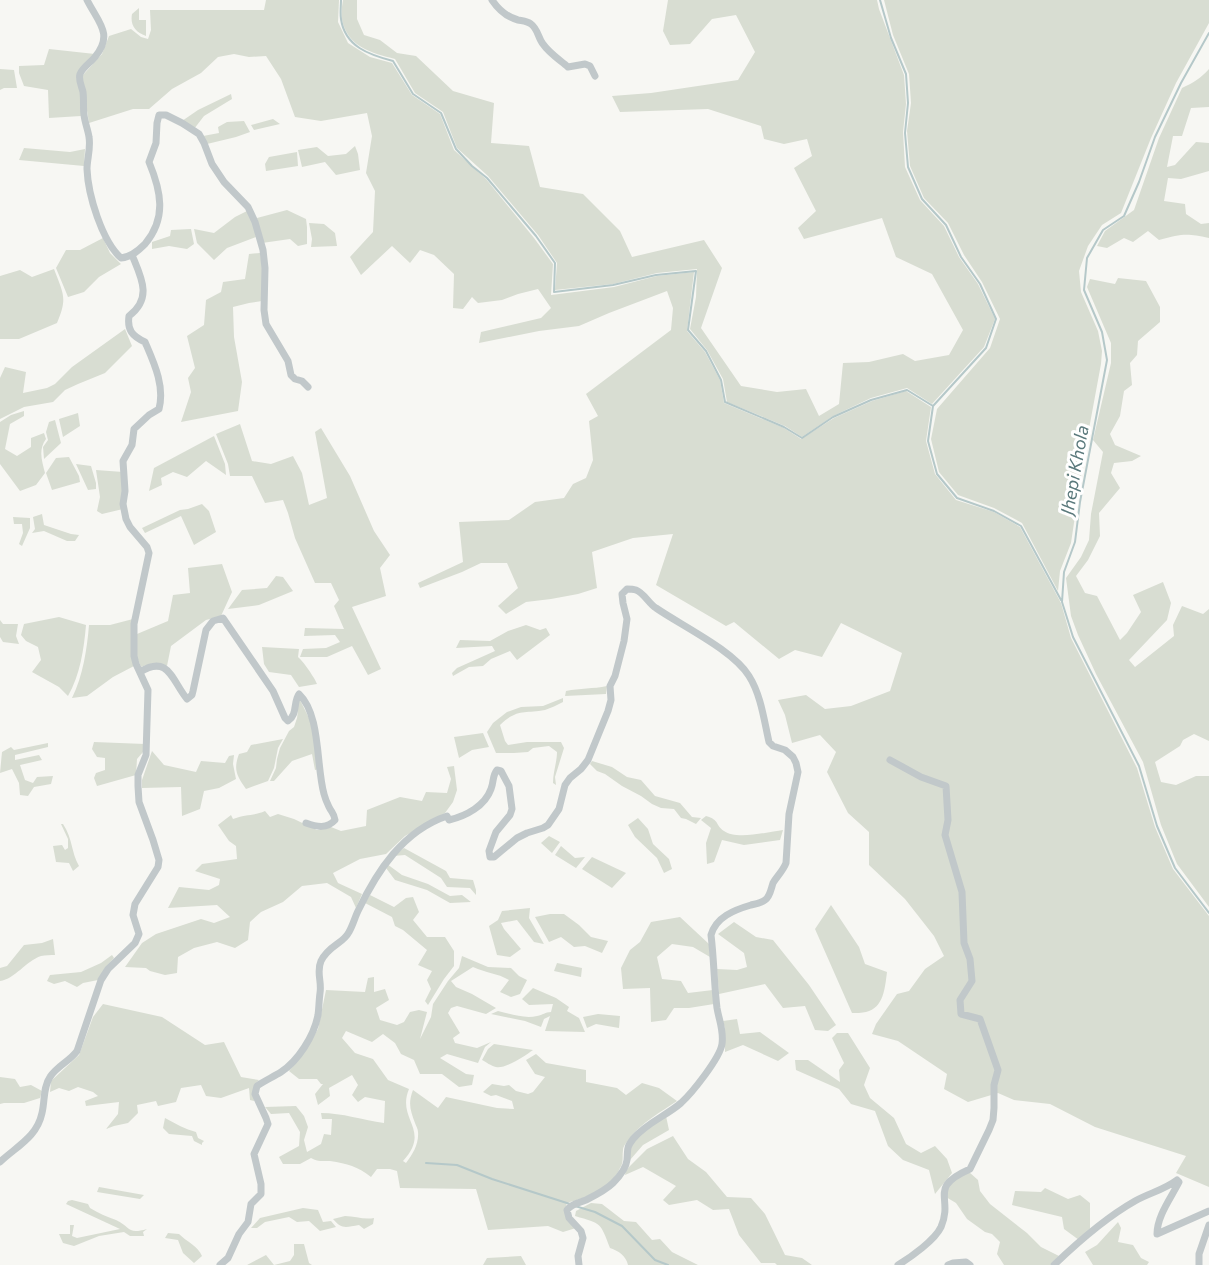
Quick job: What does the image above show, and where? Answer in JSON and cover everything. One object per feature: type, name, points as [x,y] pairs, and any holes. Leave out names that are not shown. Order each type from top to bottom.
[{"type":"street","points":[[87,0],[102,24],[105,34],[100,51],[80,74],[79,80],[83,94],[84,120],[89,138],[87,165],[89,191],[92,205],[116,254],[120,258],[132,255],[154,231],[160,214],[160,198],[157,178],[149,162],[156,143],[159,115],[166,115],[200,134],[212,164],[224,182],[248,207],[263,250],[266,324],[288,361],[291,375],[308,387]]},
{"type":"street","points":[[492,0],[508,15],[531,24],[536,29],[543,45],[562,62],[568,66],[585,64],[590,66],[596,76]]},
{"type":"street","points":[[0,1162],[29,1138],[38,1125],[42,1114],[45,1086],[54,1071],[77,1051],[101,980],[108,969],[135,943],[139,934],[133,915],[135,904],[158,867],[159,860],[139,802],[138,775],[146,755],[148,690],[134,656],[134,624],[148,553],[147,547],[126,519],[123,504],[125,476],[123,461],[132,445],[134,429],[159,409],[162,398],[157,372],[145,342],[131,332],[128,324],[129,316],[141,304],[143,293],[140,274],[132,255]]},
{"type":"street","points":[[220,1265],[228,1258],[239,1233],[248,1222],[251,1204],[261,1194],[254,1154],[268,1124],[255,1094],[256,1086],[282,1072],[291,1064],[311,1034],[317,1017],[321,987],[318,970],[321,961],[328,950],[349,933],[377,873],[388,858],[401,844],[428,824],[447,816],[449,820],[456,818],[481,804],[491,791],[497,770],[501,771],[509,786],[512,809],[496,832],[489,851],[490,857],[494,857],[517,838],[548,825],[559,809],[565,785],[588,760],[603,724],[611,700],[610,686],[619,665],[626,631],[627,619],[622,594],[627,590],[635,589],[653,607],[736,660],[749,675],[758,694],[769,742],[793,757],[798,772],[789,813],[786,863],[783,870],[764,901],[727,914],[713,927],[711,935],[723,1042],[720,1052],[680,1104],[634,1137],[627,1149],[624,1170],[614,1182],[603,1191],[571,1205],[567,1210],[569,1218],[584,1238],[578,1256],[579,1265]]},
{"type":"street","points":[[140,672],[156,665],[163,667],[169,671],[184,697],[189,698],[193,691],[206,630],[213,621],[223,618],[273,691],[285,718],[288,721],[292,718],[295,699],[299,694],[303,697],[309,710],[319,750],[322,787],[335,820],[332,824],[319,827],[306,822]]},
{"type":"street","points":[[890,760],[921,777],[946,786],[948,820],[945,835],[962,892],[964,943],[970,959],[972,981],[960,1000],[961,1014],[980,1019],[998,1070],[989,1130],[970,1169],[956,1175],[947,1183],[943,1195],[946,1214],[940,1229],[930,1240],[898,1265]]},
{"type":"street","points":[[1054,1265],[1105,1219],[1138,1199],[1166,1188],[1177,1180],[1179,1182],[1162,1213],[1157,1234],[1209,1211]]},
{"type":"street","points":[[1199,1265],[1199,1254],[1209,1225]]},
{"type":"street","points":[[948,1265],[966,1262],[970,1265]]},
{"type":"shaded area","points":[[266,0],[339,0],[338,22],[348,43],[370,57],[392,63],[412,95],[440,114],[454,150],[486,179],[553,264],[551,295],[614,287],[657,276],[694,272],[687,331],[705,352],[720,380],[724,403],[784,428],[801,439],[834,418],[872,401],[906,391],[931,407],[926,441],[935,474],[956,500],[994,512],[1020,527],[1061,603],[1071,638],[1137,768],[1155,827],[1173,869],[1209,916],[1209,1187],[1176,1173],[1186,1156],[1095,1127],[1050,1104],[1014,1100],[998,1093],[968,1102],[944,1089],[947,1074],[898,1041],[872,1034],[876,1024],[897,994],[909,991],[925,969],[944,956],[934,936],[905,899],[869,865],[869,832],[848,813],[827,772],[836,752],[820,735],[792,743],[785,715],[778,700],[806,695],[825,709],[851,706],[890,691],[902,653],[841,623],[822,657],[795,650],[779,659],[734,622],[726,626],[656,585],[673,534],[633,538],[592,552],[597,588],[578,594],[526,602],[506,614],[498,606],[518,588],[507,563],[481,563],[420,588],[418,583],[463,562],[459,522],[509,520],[535,502],[564,498],[573,484],[586,478],[593,460],[589,421],[598,416],[586,394],[671,330],[673,308],[667,291],[579,326],[479,343],[481,332],[541,318],[551,308],[538,289],[502,300],[478,303],[472,297],[463,309],[453,308],[454,274],[434,255],[420,250],[410,263],[392,246],[361,275],[350,257],[373,232],[375,191],[366,173],[372,136],[367,113],[321,121],[295,117],[281,79],[266,56],[249,57],[234,54],[218,57],[201,73],[172,89],[149,109],[133,109],[89,123],[82,79],[102,54],[109,36],[131,29],[141,37],[148,39],[151,30],[150,10],[264,10]]},
{"type":"shaded area","points":[[343,0],[357,0],[357,19],[364,35],[380,40],[397,53],[416,56],[453,91],[494,103],[491,143],[529,146],[540,187],[583,194],[620,231],[632,257],[704,240],[722,268],[701,328],[741,386],[777,392],[806,389],[819,416],[839,404],[843,363],[869,362],[903,354],[915,361],[949,355],[963,330],[932,274],[896,257],[882,218],[804,239],[798,228],[816,211],[794,168],[812,156],[807,139],[784,144],[764,139],[761,126],[708,109],[620,112],[612,96],[651,93],[738,80],[755,52],[736,15],[712,19],[690,44],[670,45],[663,31],[668,0],[877,0],[904,75],[905,167],[920,200],[944,226],[959,257],[978,284],[995,319],[984,347],[932,404],[907,388],[871,398],[833,416],[802,437],[785,426],[727,402],[723,379],[707,350],[690,329],[696,297],[697,269],[657,273],[613,284],[555,290],[557,263],[538,235],[488,176],[457,148],[443,112],[415,93],[395,59],[369,51],[349,36],[342,19]]},
{"type":"shaded area","points":[[884,0],[1209,0],[1209,23],[1176,83],[1121,213],[1102,225],[1088,246],[1079,271],[1081,292],[1098,331],[1102,351],[1071,543],[1060,571],[1058,591],[1022,523],[994,508],[958,495],[939,472],[931,439],[937,409],[990,348],[1000,319],[948,223],[924,198],[910,166],[907,131],[911,103],[909,74],[893,35]]},
{"type":"shaded area","points":[[139,8],[139,20],[146,20],[146,36],[136,30],[132,22],[132,14]]},
{"type":"shaded area","points":[[49,49],[95,54],[79,71],[81,116],[49,118],[48,90],[24,86],[19,66],[44,65]]},
{"type":"shaded area","points":[[0,69],[14,70],[17,88],[0,90]]},
{"type":"shaded area","points":[[1209,69],[1209,107],[1191,108],[1182,136],[1173,136],[1167,167],[1175,165],[1196,142],[1209,143],[1209,171],[1181,179],[1168,178],[1164,201],[1185,204],[1186,214],[1201,224],[1209,223],[1209,238],[1184,235],[1159,240],[1148,231],[1133,242],[1124,238],[1107,248],[1097,246],[1105,231],[1134,210],[1159,138],[1182,88],[1197,80]]},
{"type":"shaded area","points":[[231,94],[232,99],[204,116],[194,129],[182,121],[198,110]]},
{"type":"shaded area","points":[[273,119],[280,124],[254,130],[251,125]]},
{"type":"shaded area","points":[[244,121],[250,132],[207,144],[203,136],[219,133],[218,127],[227,122]]},
{"type":"shaded area","points":[[355,146],[360,170],[336,175],[325,162],[302,167],[298,150],[317,147],[328,156],[346,154]]},
{"type":"shaded area","points":[[24,148],[70,152],[85,149],[84,166],[19,160]]},
{"type":"shaded area","points":[[297,152],[298,166],[266,171],[265,164],[269,157]]},
{"type":"shaded area","points":[[287,210],[306,219],[307,244],[298,246],[290,239],[262,243],[257,218]]},
{"type":"shaded area","points":[[247,211],[253,222],[256,237],[227,248],[214,260],[197,243],[194,229],[214,233]]},
{"type":"shaded area","points":[[309,223],[324,224],[335,233],[337,246],[311,247]]},
{"type":"shaded area","points":[[191,229],[194,244],[187,249],[169,246],[152,249],[152,242],[170,236],[171,230]]},
{"type":"shaded area","points":[[103,238],[110,253],[121,264],[99,277],[84,292],[68,297],[56,268],[66,250],[80,250]]},
{"type":"shaded area","points":[[260,253],[263,268],[262,301],[233,307],[234,337],[242,382],[238,411],[181,422],[191,392],[188,378],[195,368],[187,336],[204,325],[206,300],[221,292],[223,282],[245,279],[249,254]]},
{"type":"shaded area","points":[[54,269],[63,296],[57,323],[19,339],[0,339],[0,276],[20,270],[32,277]]},
{"type":"shaded area","points":[[1118,278],[1146,281],[1160,307],[1160,322],[1138,341],[1137,355],[1130,363],[1132,385],[1124,391],[1120,416],[1110,434],[1115,445],[1141,456],[1132,461],[1114,463],[1111,473],[1120,488],[1099,513],[1100,536],[1088,560],[1076,576],[1085,593],[1097,596],[1120,640],[1141,612],[1133,595],[1163,582],[1171,603],[1167,620],[1129,660],[1135,667],[1174,636],[1173,625],[1182,606],[1203,614],[1209,609],[1209,741],[1194,734],[1155,762],[1161,782],[1176,785],[1196,776],[1209,776],[1209,907],[1177,864],[1161,825],[1143,762],[1096,674],[1071,616],[1066,578],[1081,557],[1089,540],[1091,514],[1103,452],[1093,440],[1111,363],[1111,343],[1087,287],[1090,279],[1115,284]]},
{"type":"shaded area","points":[[125,329],[132,346],[105,373],[65,390],[53,402],[24,407],[0,419],[0,378],[5,367],[26,372],[23,393],[47,388]]},
{"type":"shaded area","points":[[24,411],[24,416],[10,424],[5,449],[17,456],[31,447],[31,438],[44,433],[46,439],[41,456],[45,473],[36,485],[20,491],[0,464],[0,422]]},
{"type":"shaded area","points":[[78,413],[80,426],[63,437],[59,419]]},
{"type":"shaded area","points":[[55,420],[61,443],[44,459],[43,447],[48,440],[46,432],[49,422]]},
{"type":"shaded area","points":[[240,424],[252,461],[271,464],[293,456],[302,473],[309,505],[327,498],[315,432],[321,428],[350,476],[374,531],[390,555],[380,568],[386,596],[352,607],[381,669],[368,675],[352,646],[327,657],[300,657],[303,649],[326,648],[340,642],[335,635],[304,636],[305,628],[344,629],[334,606],[339,600],[331,583],[315,583],[295,538],[283,500],[265,503],[252,476],[230,476],[228,464],[216,434]]},
{"type":"shaded area","points":[[214,436],[225,464],[226,475],[206,461],[187,477],[173,472],[161,478],[162,485],[149,491],[154,468]]},
{"type":"shaded area","points":[[69,457],[80,482],[52,490],[46,473],[56,458]]},
{"type":"shaded area","points":[[76,464],[91,466],[96,489],[88,490]]},
{"type":"shaded area","points":[[96,470],[123,472],[123,509],[102,514],[97,511],[100,497]]},
{"type":"shaded area","points":[[202,504],[209,511],[216,532],[194,545],[181,516],[145,533],[142,528],[180,510]]},
{"type":"shaded area","points":[[42,514],[44,525],[79,535],[75,541],[67,541],[44,531],[32,533],[35,529],[33,517]]},
{"type":"shaded area","points":[[13,517],[30,518],[30,528],[22,546],[19,544],[23,533],[22,524],[14,524]]},
{"type":"shaded area","points":[[222,564],[232,592],[221,616],[206,620],[171,646],[167,666],[157,663],[141,667],[136,655],[137,634],[168,621],[173,595],[190,593],[188,568]]},
{"type":"shaded area","points":[[276,576],[283,577],[293,591],[259,605],[228,609],[242,590],[267,588]]},
{"type":"shaded area","points":[[59,617],[86,625],[81,662],[68,696],[59,687],[32,672],[41,660],[38,647],[26,641],[21,635],[24,624]]},
{"type":"shaded area","points":[[133,619],[134,666],[113,677],[87,696],[72,698],[84,662],[89,625],[110,625]]},
{"type":"shaded area","points":[[0,620],[3,624],[18,624],[16,636],[19,644],[3,642],[0,637]]},
{"type":"shaded area","points":[[526,625],[540,630],[546,628],[550,635],[517,660],[510,651],[491,659],[483,666],[469,667],[453,676],[452,673],[457,668],[495,651],[492,646],[456,648],[460,640],[490,641],[508,631]]},
{"type":"shaded area","points":[[262,647],[299,649],[298,657],[317,684],[299,687],[291,675],[269,672],[264,664]]},
{"type":"shaded area","points":[[607,686],[606,694],[565,696],[566,691]]},
{"type":"shaded area","points":[[299,698],[311,722],[319,769],[315,770],[312,754],[292,761],[274,781],[270,781],[276,768],[280,748],[289,731],[294,727]]},
{"type":"shaded area","points":[[563,698],[563,702],[545,710],[517,714],[500,725],[508,745],[527,742],[561,742],[564,748],[555,777],[556,785],[553,783],[557,752],[549,746],[533,748],[528,752],[496,753],[487,732],[493,723],[507,712],[521,707],[543,706]]},
{"type":"shaded area","points":[[483,733],[489,747],[472,750],[459,758],[454,737]]},
{"type":"shaded area","points":[[283,739],[268,781],[246,789],[237,773],[236,764],[239,754],[247,752],[251,745]]},
{"type":"shaded area","points":[[94,742],[145,744],[143,752],[137,759],[136,775],[97,786],[94,778],[96,773],[105,770],[105,758],[97,757],[92,749]]},
{"type":"shaded area","points":[[48,743],[48,747],[15,755],[15,760],[39,755],[42,760],[20,765],[25,780],[33,783],[37,777],[53,776],[51,784],[34,787],[28,796],[20,795],[19,783],[12,769],[0,773],[2,752],[11,747],[14,750]]},
{"type":"shaded area","points":[[152,751],[164,765],[196,772],[201,761],[225,763],[229,756],[234,755],[236,779],[219,788],[204,791],[200,809],[182,816],[181,787],[142,788],[142,780]]},
{"type":"shaded area","points":[[592,761],[612,767],[627,777],[641,780],[655,796],[680,803],[692,817],[701,818],[696,824],[681,818],[674,809],[661,808],[652,804],[597,771],[590,764]]},
{"type":"shaded area","points":[[454,766],[457,790],[453,802],[445,813],[405,836],[386,854],[360,859],[333,873],[338,883],[362,894],[356,908],[351,897],[327,883],[302,886],[283,902],[261,912],[250,922],[248,940],[235,948],[217,942],[194,948],[178,957],[177,973],[165,975],[146,968],[125,967],[142,943],[156,934],[201,919],[214,923],[230,917],[217,905],[168,908],[179,887],[209,890],[219,885],[220,879],[195,871],[202,864],[237,859],[236,846],[229,841],[218,825],[231,815],[233,819],[265,811],[270,817],[278,814],[317,830],[331,827],[341,831],[366,826],[367,810],[400,797],[422,801],[426,792],[447,793],[451,779],[447,767]]},
{"type":"shaded area","points":[[706,816],[713,819],[721,829],[729,834],[752,835],[783,830],[780,840],[744,845],[722,840],[714,862],[707,864],[706,843],[711,828],[701,820]]},
{"type":"shaded area","points":[[638,818],[648,829],[653,844],[669,859],[672,869],[664,873],[657,858],[635,837],[628,825]]},
{"type":"shaded area","points":[[61,824],[69,835],[79,866],[73,871],[69,863],[56,862],[53,846],[62,845],[65,850],[68,848],[68,839]]},
{"type":"shaded area","points":[[549,836],[560,842],[552,853],[541,843]]},
{"type":"shaded area","points":[[561,846],[575,858],[585,857],[576,868],[555,855]]},
{"type":"shaded area","points":[[404,848],[446,871],[450,878],[473,880],[476,895],[470,888],[447,887],[441,878],[405,855],[393,856]]},
{"type":"shaded area","points":[[592,857],[626,873],[612,888],[582,869]]},
{"type":"shaded area","points":[[387,864],[402,875],[428,884],[450,896],[462,895],[471,902],[450,903],[427,890],[395,880],[386,868]]},
{"type":"shaded area","points":[[370,895],[394,907],[406,898],[413,897],[419,912],[413,920],[427,937],[445,937],[454,951],[454,966],[428,1005],[425,1001],[431,989],[427,980],[432,971],[418,965],[427,950],[395,926],[392,917],[365,903]]},
{"type":"shaded area","points":[[831,905],[859,947],[865,964],[887,972],[880,1002],[872,1010],[852,1013],[815,929]]},
{"type":"shaded area","points":[[530,908],[529,918],[544,944],[534,942],[517,920],[501,923],[521,949],[510,957],[497,955],[489,926],[498,920],[502,911]]},
{"type":"shaded area","points":[[564,914],[591,937],[608,941],[602,953],[585,946],[574,947],[561,937],[549,942],[535,917]]},
{"type":"shaded area","points":[[680,917],[709,944],[710,957],[693,947],[672,944],[657,957],[662,979],[681,981],[688,993],[713,990],[714,1004],[674,1008],[666,1020],[651,1022],[650,988],[623,989],[621,968],[630,950],[640,942],[651,922]]},
{"type":"shaded area","points":[[734,922],[756,937],[773,940],[809,985],[836,1025],[828,1031],[815,1030],[805,1006],[783,1008],[765,984],[719,994],[717,969],[737,970],[747,967],[744,953],[718,934]]},
{"type":"shaded area","points":[[53,939],[55,955],[36,958],[11,977],[0,981],[0,968],[7,966],[24,945]]},
{"type":"shaded area","points":[[112,955],[114,958],[98,980],[83,983],[77,987],[65,981],[54,984],[47,981],[50,975],[81,972]]},
{"type":"shaded area","points":[[462,956],[488,967],[511,968],[527,980],[520,994],[511,997],[500,992],[509,980],[473,967],[451,981],[456,987],[496,1008],[486,1014],[457,1006],[451,1008],[448,1013],[460,1033],[453,1038],[455,1043],[477,1048],[491,1042],[485,1047],[478,1063],[447,1054],[440,1058],[466,1074],[474,1075],[472,1085],[459,1087],[442,1074],[420,1074],[414,1060],[401,1054],[395,1043],[383,1034],[372,1042],[346,1031],[342,1038],[355,1053],[373,1059],[388,1080],[409,1089],[406,1100],[414,1141],[403,1161],[406,1163],[418,1141],[418,1130],[410,1106],[413,1090],[438,1108],[446,1097],[497,1108],[514,1109],[512,1101],[483,1092],[492,1084],[509,1085],[516,1091],[528,1094],[533,1092],[545,1077],[535,1074],[526,1060],[536,1054],[546,1063],[586,1070],[586,1082],[617,1088],[626,1095],[642,1083],[659,1088],[677,1101],[635,1132],[623,1148],[621,1166],[605,1187],[567,1203],[565,1211],[567,1217],[576,1228],[563,1232],[548,1226],[488,1230],[476,1189],[400,1188],[397,1171],[390,1169],[377,1169],[371,1177],[357,1168],[342,1163],[318,1161],[311,1158],[300,1164],[283,1164],[279,1157],[299,1146],[300,1132],[289,1113],[271,1114],[265,1107],[296,1106],[304,1116],[308,1127],[304,1140],[307,1152],[321,1144],[324,1134],[331,1135],[332,1119],[322,1119],[321,1113],[384,1123],[385,1101],[365,1097],[358,1102],[352,1095],[358,1085],[352,1075],[329,1088],[330,1096],[318,1105],[315,1094],[323,1084],[317,1079],[299,1079],[289,1071],[303,1054],[318,1029],[326,990],[365,992],[368,978],[374,977],[374,992],[385,989],[389,1000],[376,1008],[380,1020],[397,1025],[404,1022],[410,1012],[419,1010],[427,1012],[420,1039],[431,1017],[433,1004],[459,968]]},
{"type":"shaded area","points":[[557,963],[582,968],[581,977],[554,971]]},
{"type":"shaded area","points":[[533,988],[556,998],[569,1007],[567,1011],[579,1018],[585,1032],[545,1031],[550,1016],[544,1019],[541,1027],[491,1014],[498,1011],[532,1017],[551,1012],[553,1004],[529,1005],[522,999]]},
{"type":"shaded area","points":[[103,1004],[162,1017],[205,1045],[224,1042],[241,1077],[259,1080],[254,1085],[254,1101],[250,1100],[249,1088],[221,1098],[206,1096],[201,1085],[181,1088],[176,1102],[158,1106],[156,1101],[137,1105],[138,1113],[128,1123],[106,1129],[118,1114],[119,1102],[86,1106],[85,1101],[98,1096],[78,1087],[69,1091],[59,1088],[50,1092],[51,1081],[79,1055],[93,1017]]},
{"type":"shaded area","points":[[598,1014],[620,1016],[619,1028],[596,1024],[587,1028],[583,1017]]},
{"type":"shaded area","points":[[737,1019],[740,1034],[760,1032],[789,1053],[778,1061],[743,1045],[725,1052],[723,1021]]},
{"type":"shaded area","points":[[837,1033],[848,1033],[870,1068],[864,1085],[870,1098],[894,1118],[906,1144],[921,1153],[935,1146],[947,1159],[952,1173],[935,1194],[929,1170],[903,1160],[888,1146],[875,1111],[851,1104],[839,1089],[796,1070],[795,1060],[808,1060],[840,1082],[839,1070],[844,1063],[832,1038]]},
{"type":"shaded area","points":[[494,1044],[533,1050],[510,1064],[496,1067],[482,1060]]},
{"type":"shaded area","points":[[0,1077],[15,1079],[20,1087],[31,1085],[42,1091],[40,1098],[24,1103],[0,1104]]},
{"type":"shaded area","points":[[666,1116],[669,1130],[643,1145],[630,1160],[628,1149],[635,1138]]},
{"type":"shaded area","points":[[165,1118],[196,1132],[198,1138],[204,1141],[202,1145],[194,1141],[192,1136],[169,1134],[163,1128]]},
{"type":"shaded area","points":[[673,1136],[688,1159],[706,1172],[727,1197],[751,1198],[765,1214],[785,1255],[802,1258],[812,1265],[761,1263],[739,1235],[729,1209],[713,1210],[697,1200],[669,1205],[663,1200],[676,1186],[643,1167],[625,1175],[626,1170],[647,1149]]},
{"type":"shaded area","points":[[969,1172],[978,1180],[980,1191],[990,1204],[1041,1247],[1059,1256],[1050,1265],[1004,1265],[997,1254],[1000,1242],[992,1234],[985,1232],[967,1219],[956,1203],[946,1197],[953,1181]]},
{"type":"shaded area","points":[[99,1187],[144,1195],[140,1199],[97,1192]]},
{"type":"shaded area","points":[[1045,1188],[1068,1199],[1080,1195],[1090,1203],[1090,1230],[1079,1240],[1064,1229],[1062,1217],[1012,1205],[1015,1191],[1041,1192]]},
{"type":"shaded area","points":[[72,1200],[88,1204],[90,1208],[116,1220],[132,1231],[147,1229],[143,1232],[144,1236],[130,1236],[124,1232],[99,1236],[74,1246],[63,1243],[59,1234],[70,1234],[70,1225],[74,1225],[72,1236],[77,1238],[120,1229],[66,1204]]},
{"type":"shaded area","points":[[591,1203],[602,1204],[624,1221],[636,1222],[652,1240],[660,1239],[672,1252],[698,1265],[628,1265],[622,1254],[610,1248],[599,1225],[575,1216],[576,1211]]},
{"type":"shaded area","points":[[303,1208],[318,1210],[323,1222],[331,1221],[336,1227],[320,1231],[309,1221],[297,1222],[289,1217],[265,1222],[257,1228],[251,1228],[260,1218]]},
{"type":"shaded area","points":[[345,1216],[374,1218],[373,1224],[364,1229],[359,1225],[344,1227],[333,1219]]},
{"type":"shaded area","points":[[1118,1222],[1121,1228],[1118,1242],[1133,1245],[1141,1258],[1149,1262],[1147,1265],[1093,1265],[1085,1252],[1097,1245]]},
{"type":"shaded area","points":[[168,1233],[179,1234],[202,1256],[194,1263],[183,1253],[178,1240],[165,1238]]},
{"type":"shaded area","points":[[294,1244],[304,1244],[309,1263],[312,1265],[274,1265],[290,1261],[294,1255]]},
{"type":"shaded area","points":[[266,1255],[274,1265],[247,1265]]},
{"type":"shaded area","points":[[521,1256],[526,1265],[483,1265],[487,1258]]},
{"type":"waterway","points":[[341,0],[341,19],[348,37],[367,52],[393,61],[413,94],[441,113],[456,149],[487,178],[536,236],[555,263],[554,292],[613,285],[656,275],[696,271],[688,330],[706,351],[721,380],[725,402],[784,427],[802,438],[833,417],[871,400],[907,390],[933,406]]},
{"type":"waterway","points":[[880,0],[891,38],[906,74],[908,103],[905,133],[908,167],[922,199],[946,225],[961,257],[980,284],[996,319],[986,348],[933,406],[928,441],[937,474],[957,498],[994,511],[1021,526],[1061,600]]},
{"type":"waterway","name":"Jhepi Khola","points":[[1209,33],[1181,83],[1155,137],[1124,216],[1103,230],[1087,258],[1084,290],[1102,332],[1107,360],[1080,502],[1075,542],[1064,572],[1062,602],[1073,637],[1139,766],[1157,826],[1175,868],[1209,913]]},
{"type":"waterway","points":[[426,1163],[457,1165],[492,1179],[570,1204]]},
{"type":"waterway","points":[[575,1206],[595,1212],[622,1226],[655,1260],[668,1265]]}]
